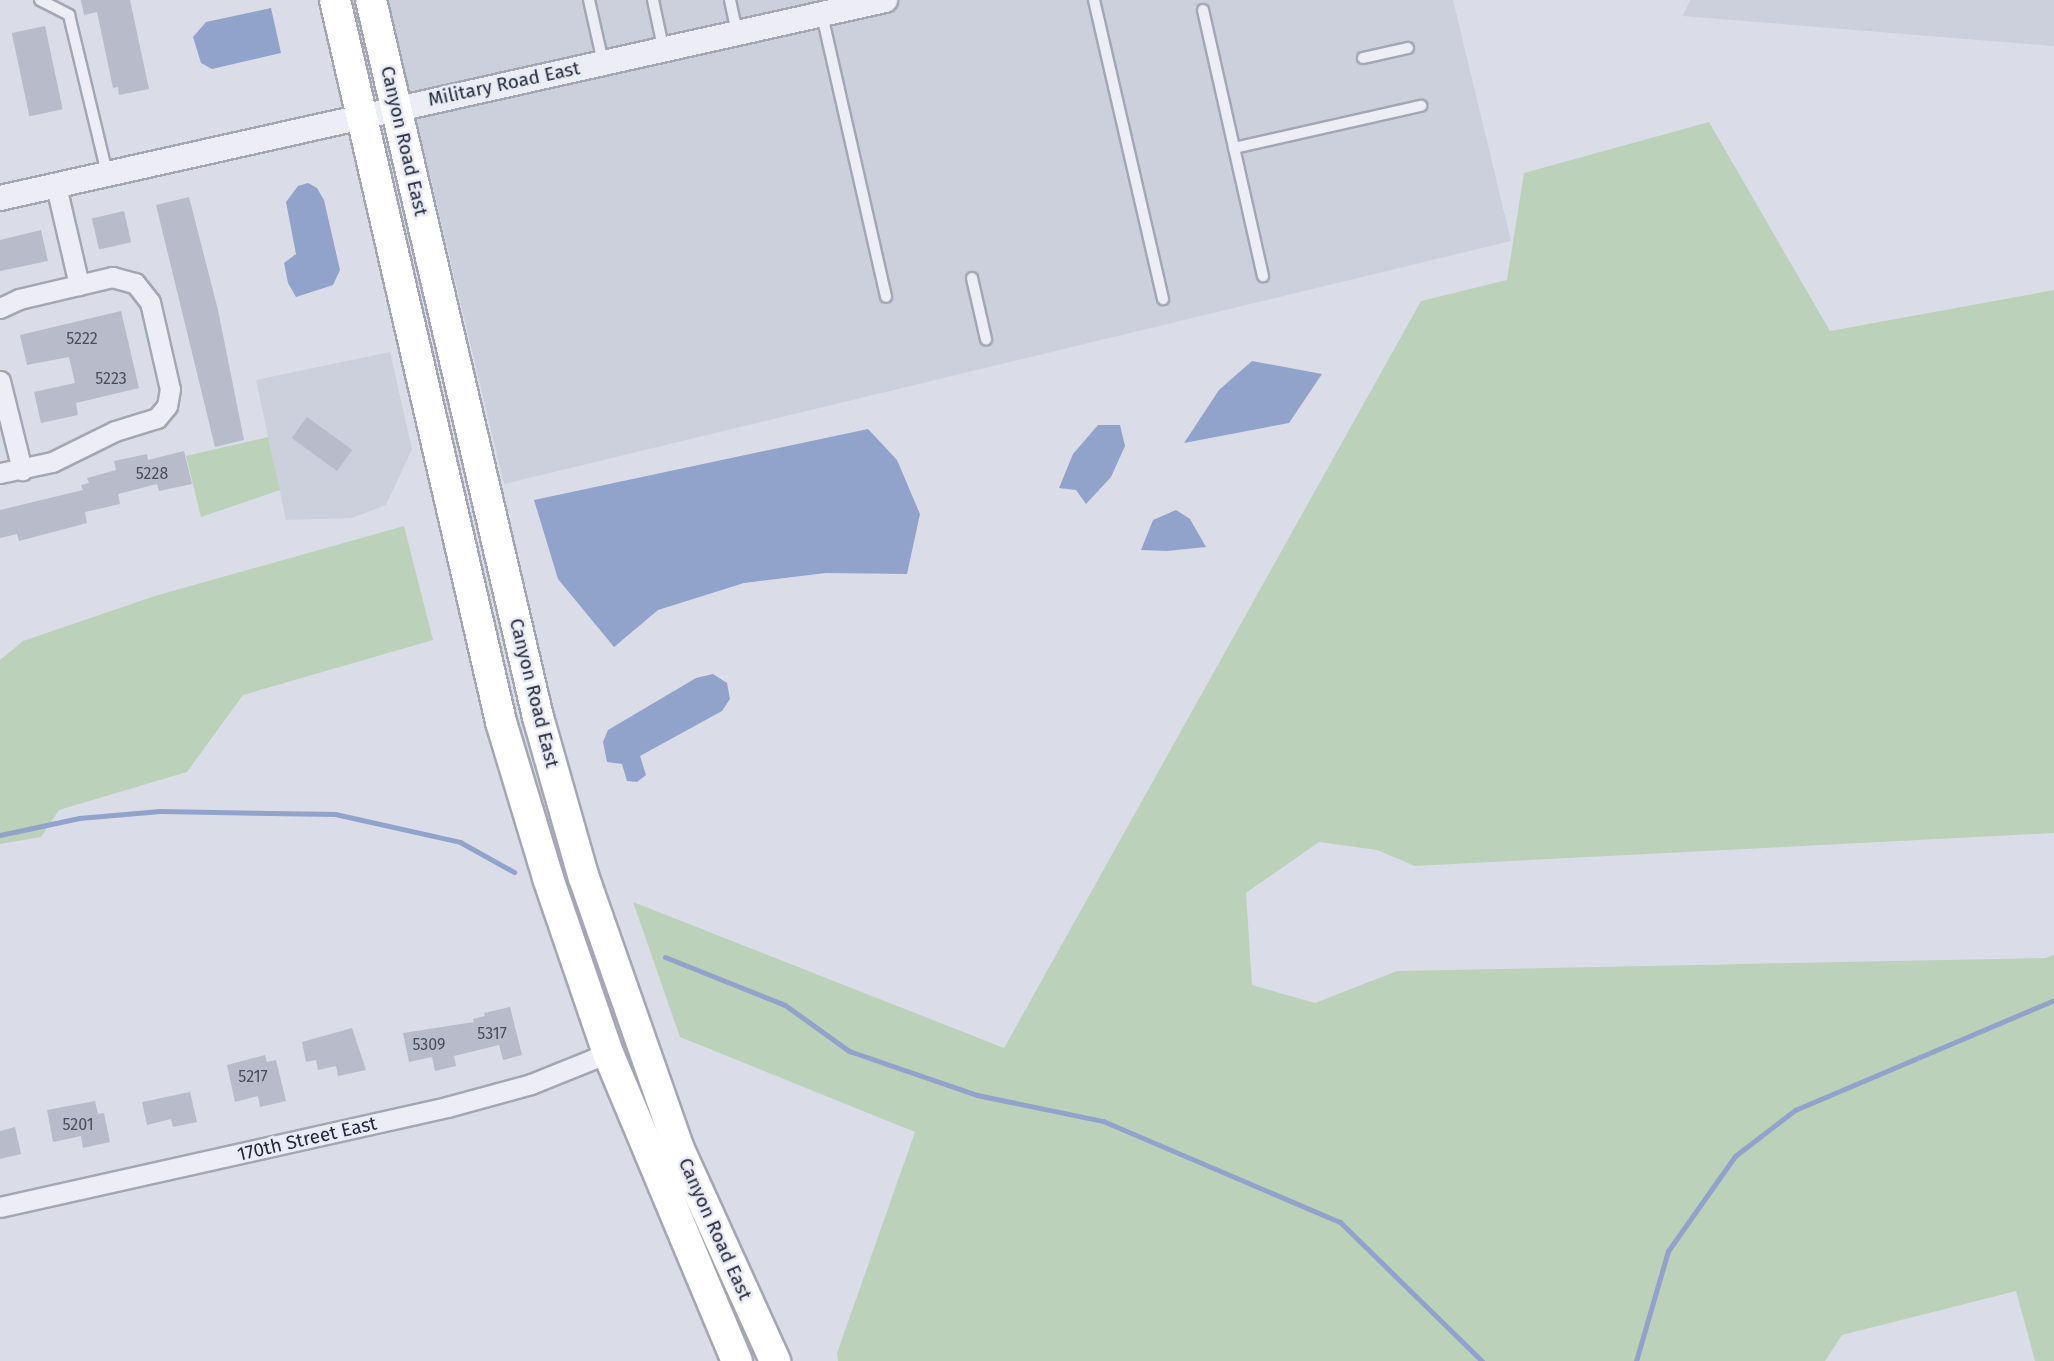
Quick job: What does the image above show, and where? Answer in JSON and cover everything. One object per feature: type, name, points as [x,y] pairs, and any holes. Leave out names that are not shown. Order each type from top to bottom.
[{"type":"main road","name":"Canyon Road East","points":[[335,0],[501,722],[548,878],[608,1053],[737,1361]]},
{"type":"main road","name":"Canyon Road East","points":[[371,0],[538,717],[584,878],[679,1149],[775,1361]]},
{"type":"main road","points":[[608,1053],[617,1052],[630,1061],[679,1149]]},
{"type":"street","name":"Military Road East","points":[[0,198],[361,115],[885,0]]},
{"type":"street","points":[[57,186],[79,285]]},
{"type":"street","points":[[0,308],[19,299],[112,276],[135,283],[150,302],[169,377],[169,398],[164,413],[157,418],[116,431],[71,456],[22,470],[0,473]]},
{"type":"street","points":[[0,380],[22,470]]},
{"type":"street","name":"170th Street East","points":[[0,1208],[447,1107],[531,1084],[608,1053]]},
{"type":"lane","points":[[40,0],[69,15],[107,174]]},
{"type":"lane","points":[[589,0],[603,62]]},
{"type":"lane","points":[[653,0],[664,49]]},
{"type":"lane","points":[[730,0],[737,33]]},
{"type":"lane","points":[[1094,0],[1164,299]]},
{"type":"lane","points":[[1203,10],[1263,276]]},
{"type":"lane","points":[[822,14],[886,297]]},
{"type":"lane","points":[[1363,58],[1408,48]]},
{"type":"lane","points":[[1234,148],[1421,106]]},
{"type":"lane","points":[[972,278],[986,339]]},
{"type":"shaded area","points":[[388,0],[1453,0],[1511,241],[504,484]]},
{"type":"shaded area","points":[[1690,0],[2054,0],[2054,46],[1683,16]]},
{"type":"shaded area","points":[[390,352],[412,449],[386,505],[352,518],[286,520],[256,380]]},
{"type":"green space","points":[[1709,122],[1830,331],[2054,290],[2054,833],[1415,866],[1377,850],[1319,842],[1246,893],[1252,985],[1315,1003],[1397,971],[2045,958],[2054,955],[2054,1361],[2035,1361],[2016,1291],[1842,1335],[1825,1361],[838,1361],[837,1353],[915,1132],[680,1037],[633,902],[1004,1048],[1421,301],[1507,280],[1524,173]]},
{"type":"green space","points":[[268,437],[280,490],[201,517],[186,456]]},
{"type":"green space","points":[[404,526],[433,640],[243,695],[187,772],[59,810],[41,837],[0,844],[0,660],[23,641],[155,596]]},
{"type":"water","points":[[271,8],[281,53],[212,69],[201,63],[193,37],[206,22]]},
{"type":"water","points":[[308,183],[317,188],[324,200],[340,270],[333,285],[296,297],[288,283],[284,263],[296,254],[286,202],[298,186]]},
{"type":"water","points":[[1252,361],[1322,374],[1289,423],[1184,443],[1219,390]]},
{"type":"water","points":[[1098,425],[1120,425],[1125,446],[1111,477],[1086,504],[1076,490],[1059,488],[1073,454]]},
{"type":"water","points":[[868,429],[897,460],[920,514],[907,574],[826,573],[744,583],[658,610],[614,647],[558,579],[534,500]]},
{"type":"water","points":[[1176,510],[1190,519],[1206,547],[1167,551],[1141,550],[1153,520]]},
{"type":"water","points":[[713,674],[727,683],[730,699],[722,711],[640,756],[646,775],[637,782],[627,781],[622,764],[607,762],[603,742],[608,730],[696,678]]},
{"type":"building","points":[[81,0],[130,0],[149,89],[119,95],[118,87],[113,88],[97,12],[84,15]]},
{"type":"building","points":[[45,26],[63,109],[29,116],[12,33]]},
{"type":"building","points":[[189,197],[218,310],[244,440],[215,447],[156,205]]},
{"type":"building","points":[[124,211],[131,242],[99,250],[92,218]]},
{"type":"building","points":[[41,230],[48,261],[0,271],[0,240]]},
{"type":"building","points":[[121,311],[139,388],[76,403],[78,415],[41,423],[34,392],[75,383],[69,357],[27,365],[20,335]]},
{"type":"building","points":[[307,417],[352,450],[337,471],[292,438]]},
{"type":"building","points":[[184,451],[192,484],[159,491],[157,484],[118,494],[120,504],[85,512],[87,523],[19,541],[17,534],[0,538],[0,510],[83,490],[81,485],[89,483],[87,478],[116,470],[114,461],[147,454],[148,460]]},
{"type":"building","points":[[510,1007],[522,1055],[503,1060],[499,1045],[454,1056],[456,1066],[435,1071],[432,1057],[409,1062],[403,1033],[474,1022],[473,1019],[485,1016],[484,1013]]},
{"type":"building","points":[[352,1028],[366,1070],[338,1076],[336,1066],[318,1070],[316,1060],[306,1062],[302,1042]]},
{"type":"building","points":[[265,1055],[267,1062],[276,1060],[286,1101],[260,1107],[258,1096],[235,1102],[227,1065]]},
{"type":"building","points":[[190,1092],[197,1122],[173,1127],[171,1119],[147,1125],[142,1102]]},
{"type":"building","points":[[95,1101],[98,1114],[104,1113],[110,1142],[83,1148],[81,1136],[53,1142],[47,1110]]},
{"type":"building","points":[[15,1127],[21,1154],[0,1159],[0,1131]]},
{"type":"waterway","points":[[0,835],[79,818],[160,811],[335,814],[460,842],[514,872]]},
{"type":"waterway","points":[[665,957],[785,1005],[849,1051],[977,1095],[1103,1121],[1340,1222],[1482,1361]]},
{"type":"waterway","points":[[1636,1361],[1668,1251],[1735,1156],[1795,1110],[2054,1000]]}]
